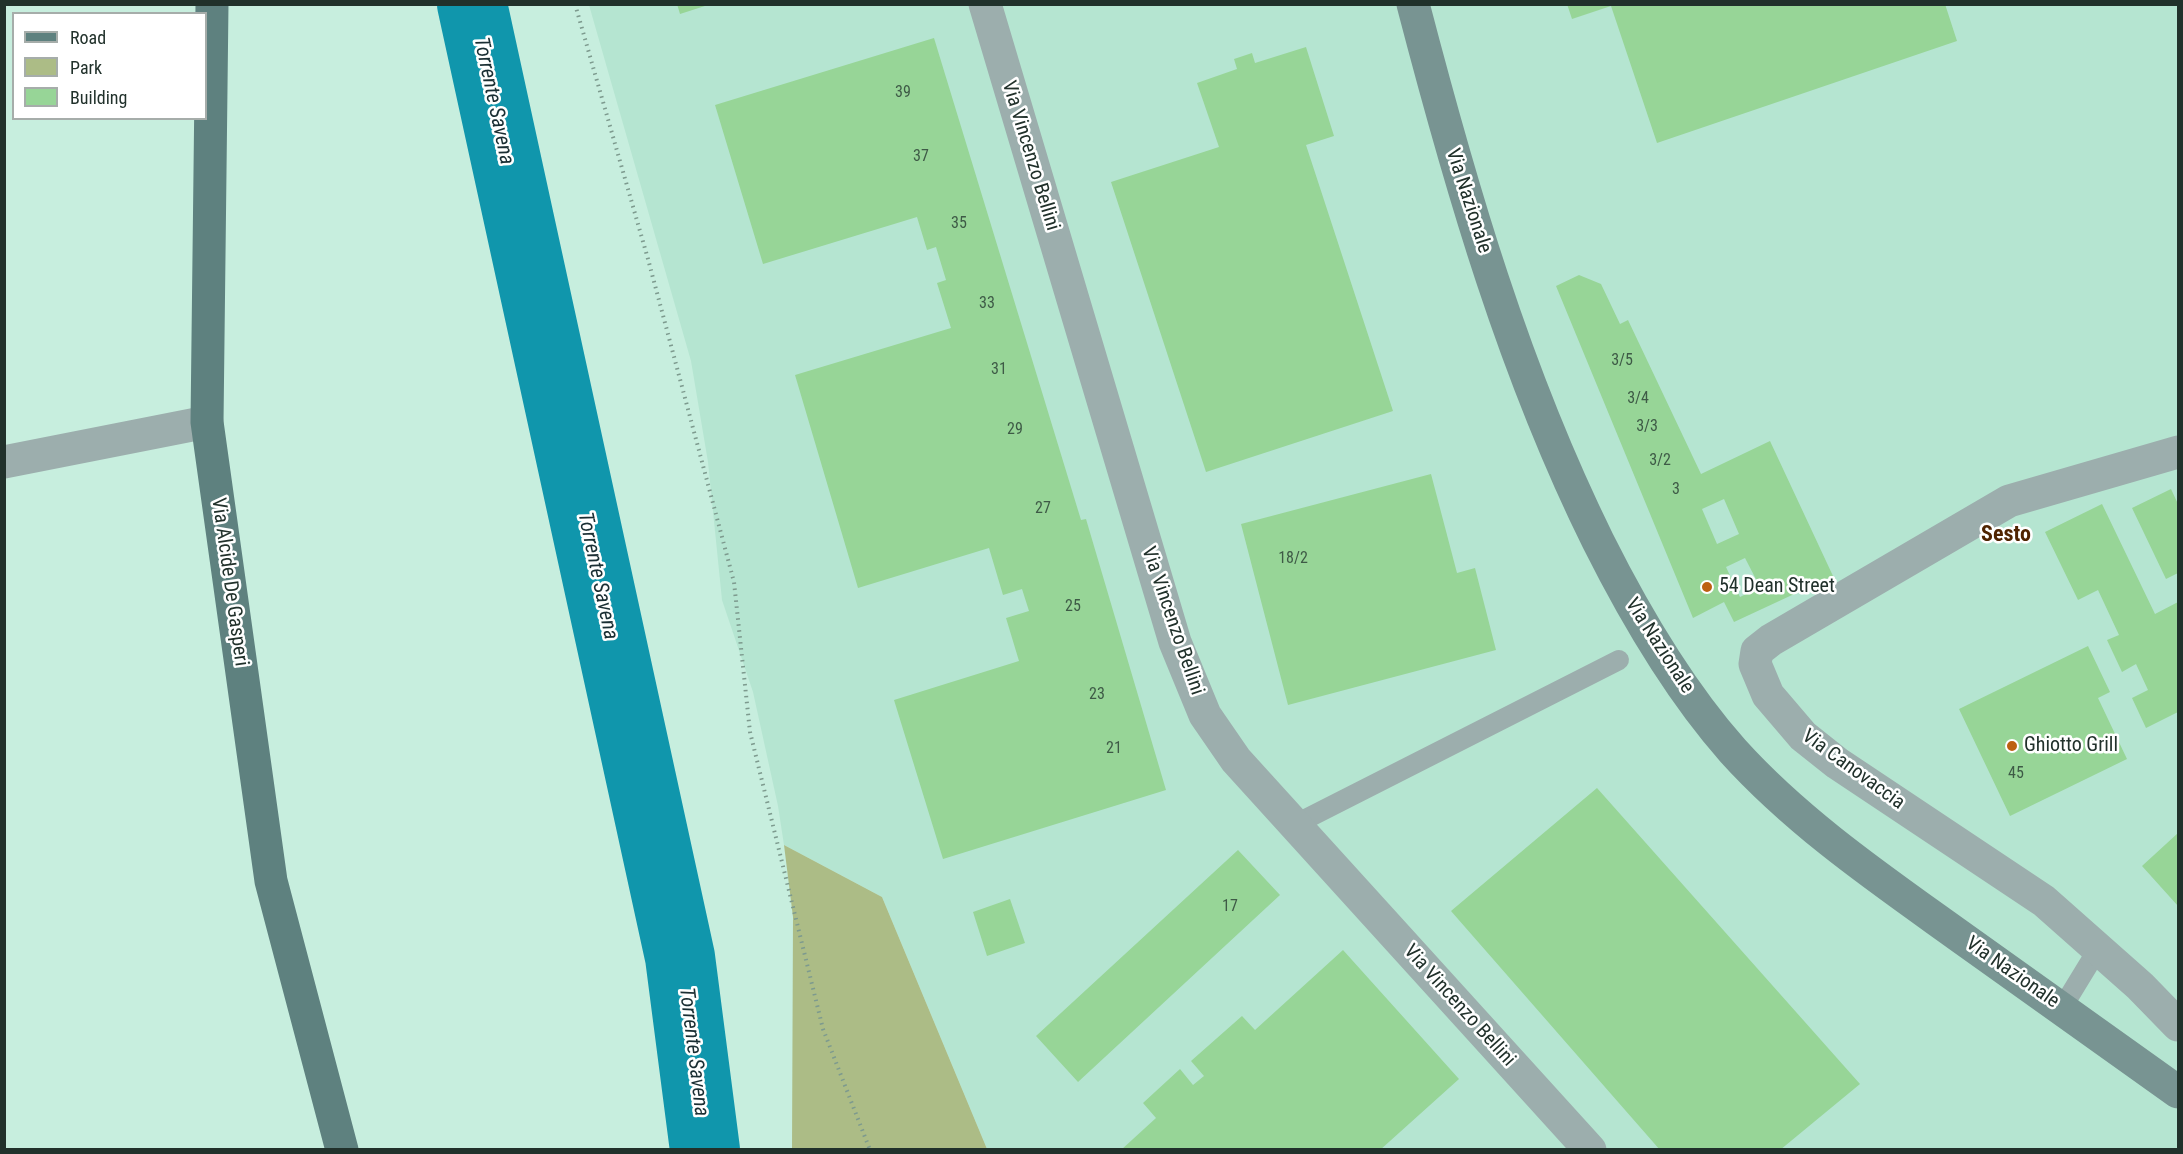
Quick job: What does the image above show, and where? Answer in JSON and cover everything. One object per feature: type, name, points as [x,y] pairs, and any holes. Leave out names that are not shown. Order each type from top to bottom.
[{"type":"main road","name":"Via Alcide De Gasperi","points":[[212,4],[207,422],[271,881],[342,1149]]},
{"type":"main road","name":"Via Nazionale","points":[[1413,4],[1453,158],[1532,394],[1574,492],[1640,620],[1682,685],[1732,750],[1783,800],[1883,882],[2178,1092]]},
{"type":"street","name":"Via Vincenzo Bellini","points":[[985,4],[1178,652],[1205,715],[1236,760],[1590,1149]]},
{"type":"street","points":[[4,462],[207,422]]},
{"type":"street","name":"Via Canovaccia","points":[[2178,452],[2009,501],[1771,640],[1757,651],[1755,664],[1768,695],[1803,736],[1838,763],[2044,901],[2140,986],[2178,1025]]},
{"type":"lane","points":[[1294,825],[1619,660]]},
{"type":"lane","points":[[2062,1008],[2098,949]]},
{"type":"path","points":[[575,4],[648,259],[734,582],[750,732],[824,1029],[870,1149]]},
{"type":"shaded area","points":[[589,5],[2178,5],[2178,1149],[987,1149],[882,897],[784,845],[778,806],[753,692],[722,600],[708,462],[691,361]]},
{"type":"green space","points":[[784,845],[882,897],[987,1149],[792,1149],[793,917]]},
{"type":"building","points":[[677,4],[708,4],[708,5],[680,14]]},
{"type":"building","points":[[1567,4],[1945,4],[1957,41],[1657,143],[1611,6],[1572,19]]},
{"type":"building","points":[[934,38],[1081,520],[1086,519],[1166,790],[943,859],[894,700],[1019,661],[1006,618],[1029,611],[1022,589],[1003,595],[989,548],[858,588],[795,375],[951,328],[937,283],[946,280],[936,247],[927,250],[917,217],[763,264],[715,105]]},
{"type":"building","points":[[1306,47],[1334,136],[1306,145],[1393,411],[1206,472],[1111,182],[1219,147],[1197,83],[1237,69],[1234,59],[1252,53],[1255,63]]},
{"type":"building","points":[[1579,275],[1601,284],[1620,324],[1628,320],[1701,474],[1770,441],[1833,576],[1734,622],[1724,602],[1693,618],[1556,286]],"holes":[[[1724,499],[1739,534],[1717,544],[1702,509]],[[1745,558],[1760,587],[1740,597],[1726,567]]]},
{"type":"building","points":[[1431,474],[1457,573],[1475,568],[1496,650],[1288,705],[1241,524]]},
{"type":"building","points":[[2171,489],[2178,504],[2178,573],[2166,579],[2132,508]]},
{"type":"building","points":[[2102,504],[2155,614],[2178,602],[2178,712],[2146,728],[2132,698],[2148,690],[2136,664],[2122,672],[2107,640],[2119,635],[2098,590],[2078,600],[2045,532]]},
{"type":"building","points":[[2088,646],[2110,692],[2098,698],[2127,759],[2010,816],[1959,709]]},
{"type":"building","points":[[1597,788],[1860,1084],[1780,1150],[1660,1150],[1451,911]]},
{"type":"building","points":[[2178,833],[2178,906],[2142,866]]},
{"type":"building","points":[[1238,850],[1280,895],[1078,1082],[1036,1036]]},
{"type":"building","points":[[1010,899],[1025,943],[987,956],[973,912]]},
{"type":"building","points":[[1343,950],[1459,1079],[1380,1150],[1121,1150],[1156,1118],[1143,1103],[1180,1069],[1193,1085],[1204,1076],[1191,1061],[1242,1016],[1255,1030]]},
{"type":"waterway","name":"Torrente Savena","points":[[472,4],[680,957],[705,1150]]},
{"type":"place","name":"54 Dean Street","points":[[1707,587]]},
{"type":"place","name":"Ghiotto Grill","points":[[2012,746]]},
{"type":"district","name":"Sesto","points":[[2006,535]]}]
